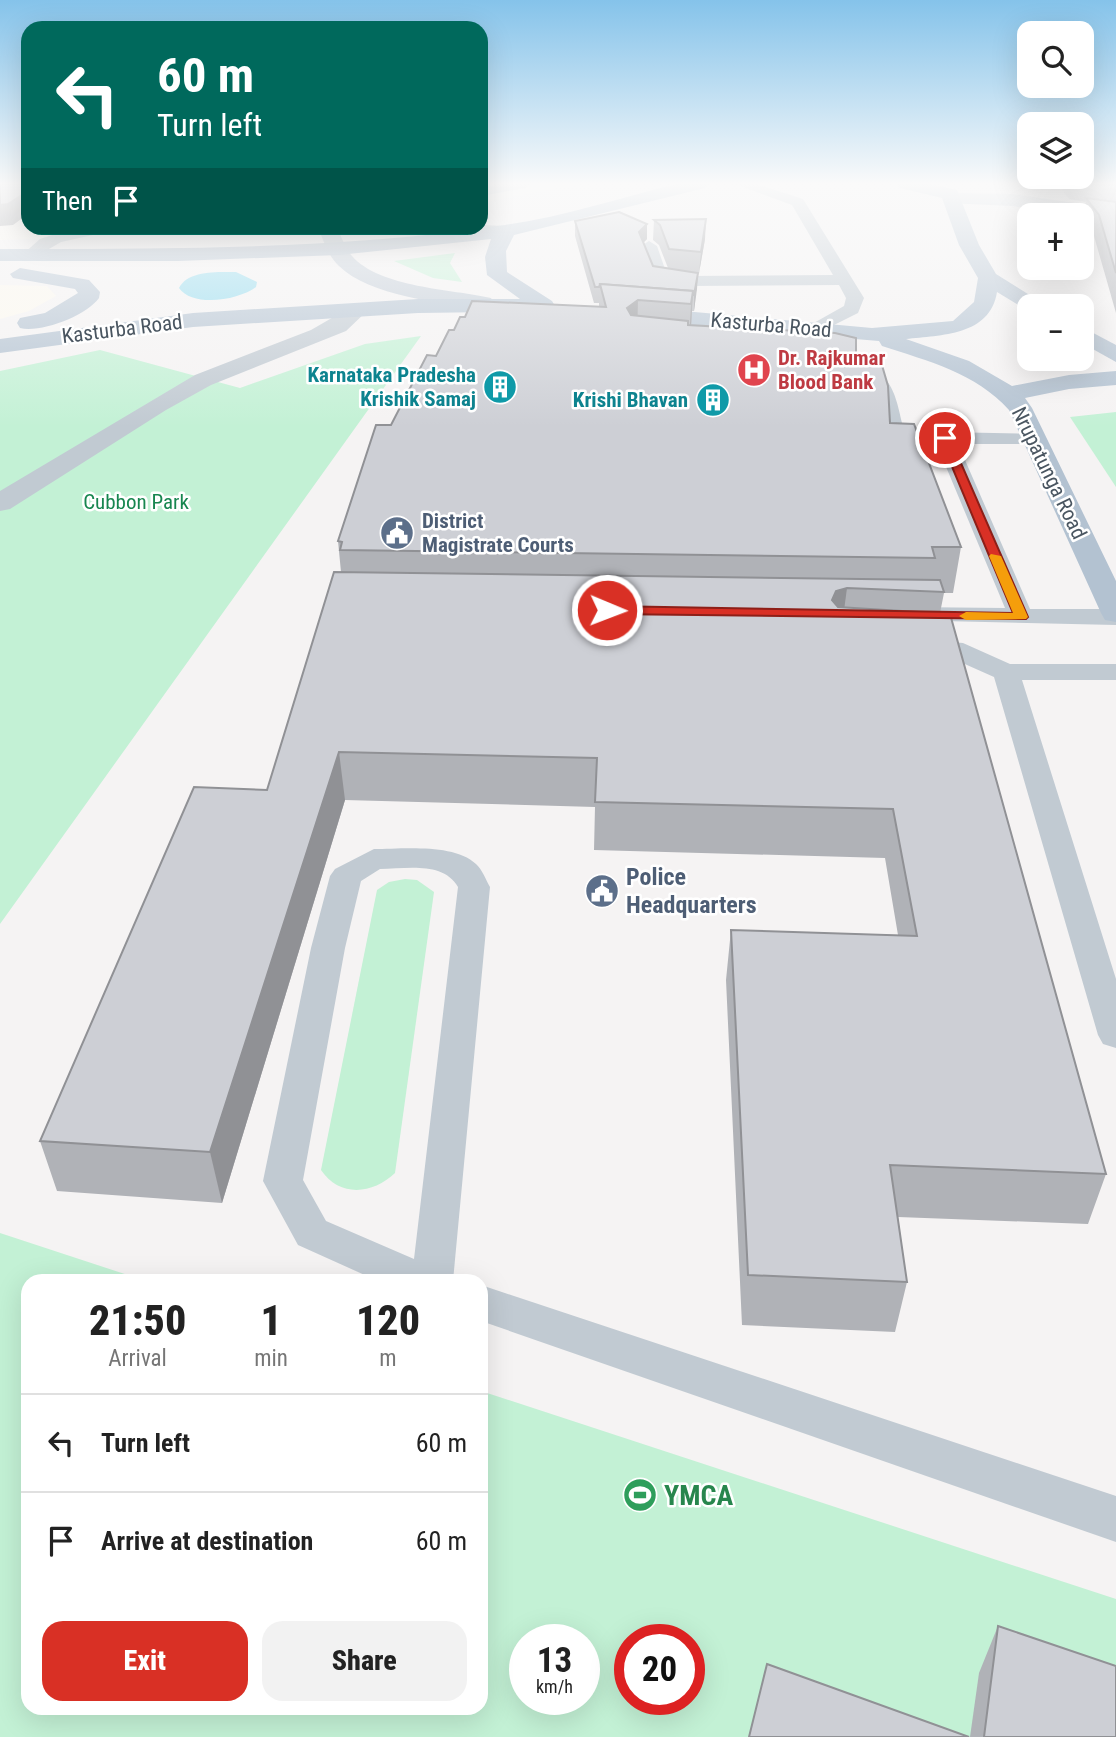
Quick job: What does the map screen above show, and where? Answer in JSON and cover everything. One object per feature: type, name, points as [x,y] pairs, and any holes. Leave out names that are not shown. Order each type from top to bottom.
[{"type":"main road","points":[[353,265],[397,286],[482,303]]},
{"type":"main road","name":"Kasturba Road","points":[[0,346],[193,320],[482,303],[552,307],[497,275],[496,265]]},
{"type":"main road","points":[[981,265],[988,278],[1017,295]]},
{"type":"main road","points":[[0,273],[61,279],[82,284],[89,292],[88,298],[61,314],[0,330]]},
{"type":"main road","points":[[872,335],[959,327],[984,304],[988,278]]},
{"type":"main road","name":"Kasturba Road","points":[[614,312],[731,331],[818,328],[872,335]]},
{"type":"main road","name":"Nrupatunga Road","points":[[872,335],[968,368],[1009,394],[1020,408],[1116,615]]},
{"type":"main road","points":[[1094,341],[1116,355]]},
{"type":"main road","points":[[1009,394],[1069,382],[1116,378]]},
{"type":"street","points":[[0,503],[157,405],[203,380],[319,335],[338,326],[356,311]]},
{"type":"lane","points":[[656,265],[659,275],[685,281],[844,280]]},
{"type":"lane","points":[[818,328],[852,309],[855,298],[835,265]]},
{"type":"lane","points":[[841,365],[867,372],[884,387],[892,423]]},
{"type":"lane","points":[[1021,617],[945,438],[1034,438]]},
{"type":"lane","points":[[889,614],[1021,617],[1116,615]]},
{"type":"lane","points":[[891,646],[954,649],[1006,672],[1116,672]]},
{"type":"lane","points":[[1006,672],[1116,1035]]},
{"type":"lane","points":[[404,1274],[312,1233],[284,1181],[328,948],[346,876],[374,859],[437,859],[464,870],[474,887],[433,1274]]},
{"type":"lane","points":[[488,1305],[1116,1519]]},
{"type":"shaded area","points":[[0,285],[47,286],[56,296],[29,311],[0,319]]},
{"type":"green space","points":[[403,265],[451,265],[462,282],[433,278]]},
{"type":"green space","name":"Cubbon Park","points":[[421,336],[0,924],[0,371],[100,350],[240,388],[365,344]]},
{"type":"green space","points":[[1116,412],[1116,487],[1070,417]]},
{"type":"green space","points":[[417,880],[434,892],[395,1173],[367,1189],[347,1189],[337,1185],[321,1170],[377,890],[389,882]]},
{"type":"green space","name":"YMCA","points":[[0,1233],[125,1274],[21,1274],[21,1715],[488,1715],[488,1393],[1116,1599],[1116,1737],[0,1737]]},
{"type":"water","points":[[236,272],[257,282],[256,287],[239,295],[216,300],[195,298],[179,288],[183,282],[196,275]]},
{"type":"building","points":[[588,265],[653,265],[698,273],[694,295],[693,291],[600,284],[595,287]]},
{"type":"building","points":[[600,284],[693,291],[691,304],[638,300],[627,308],[631,315],[688,321],[688,325],[835,333],[856,338],[856,354],[879,355],[888,386],[890,423],[914,424],[961,547],[932,547],[935,558],[340,550],[342,542],[338,541],[376,425],[391,425],[427,355],[436,356],[449,330],[454,330],[460,317],[465,317],[472,301],[606,307]]},
{"type":"building","points":[[334,572],[940,580],[944,592],[847,588],[836,591],[832,600],[838,607],[950,614],[1106,1174],[890,1165],[907,1282],[748,1275],[731,930],[917,936],[893,809],[595,802],[597,758],[339,752],[210,1152],[40,1141],[194,787],[267,790]]},
{"type":"building","points":[[998,1626],[1116,1666],[1116,1737],[984,1737]]},
{"type":"building","points":[[767,1664],[969,1737],[749,1737]]},
{"type":"slow traffic","points":[[966,616],[1021,617],[995,556]]},
{"type":"place","name":"Dr. Rajkumar Blood Bank","points":[[754,370]]},
{"type":"place","name":"Karnataka Pradesha Krishik Samaj","points":[[500,387]]},
{"type":"place","name":"Krishi Bhavan","points":[[713,400]]},
{"type":"place","name":"District Magistrate Courts","points":[[397,533]]},
{"type":"place","name":"Police Headquarters","points":[[602,891]]},
{"type":"place","name":"YMCA","points":[[640,1495]]},
{"type":"route","points":[[607,610],[1021,617],[945,438]]}]
